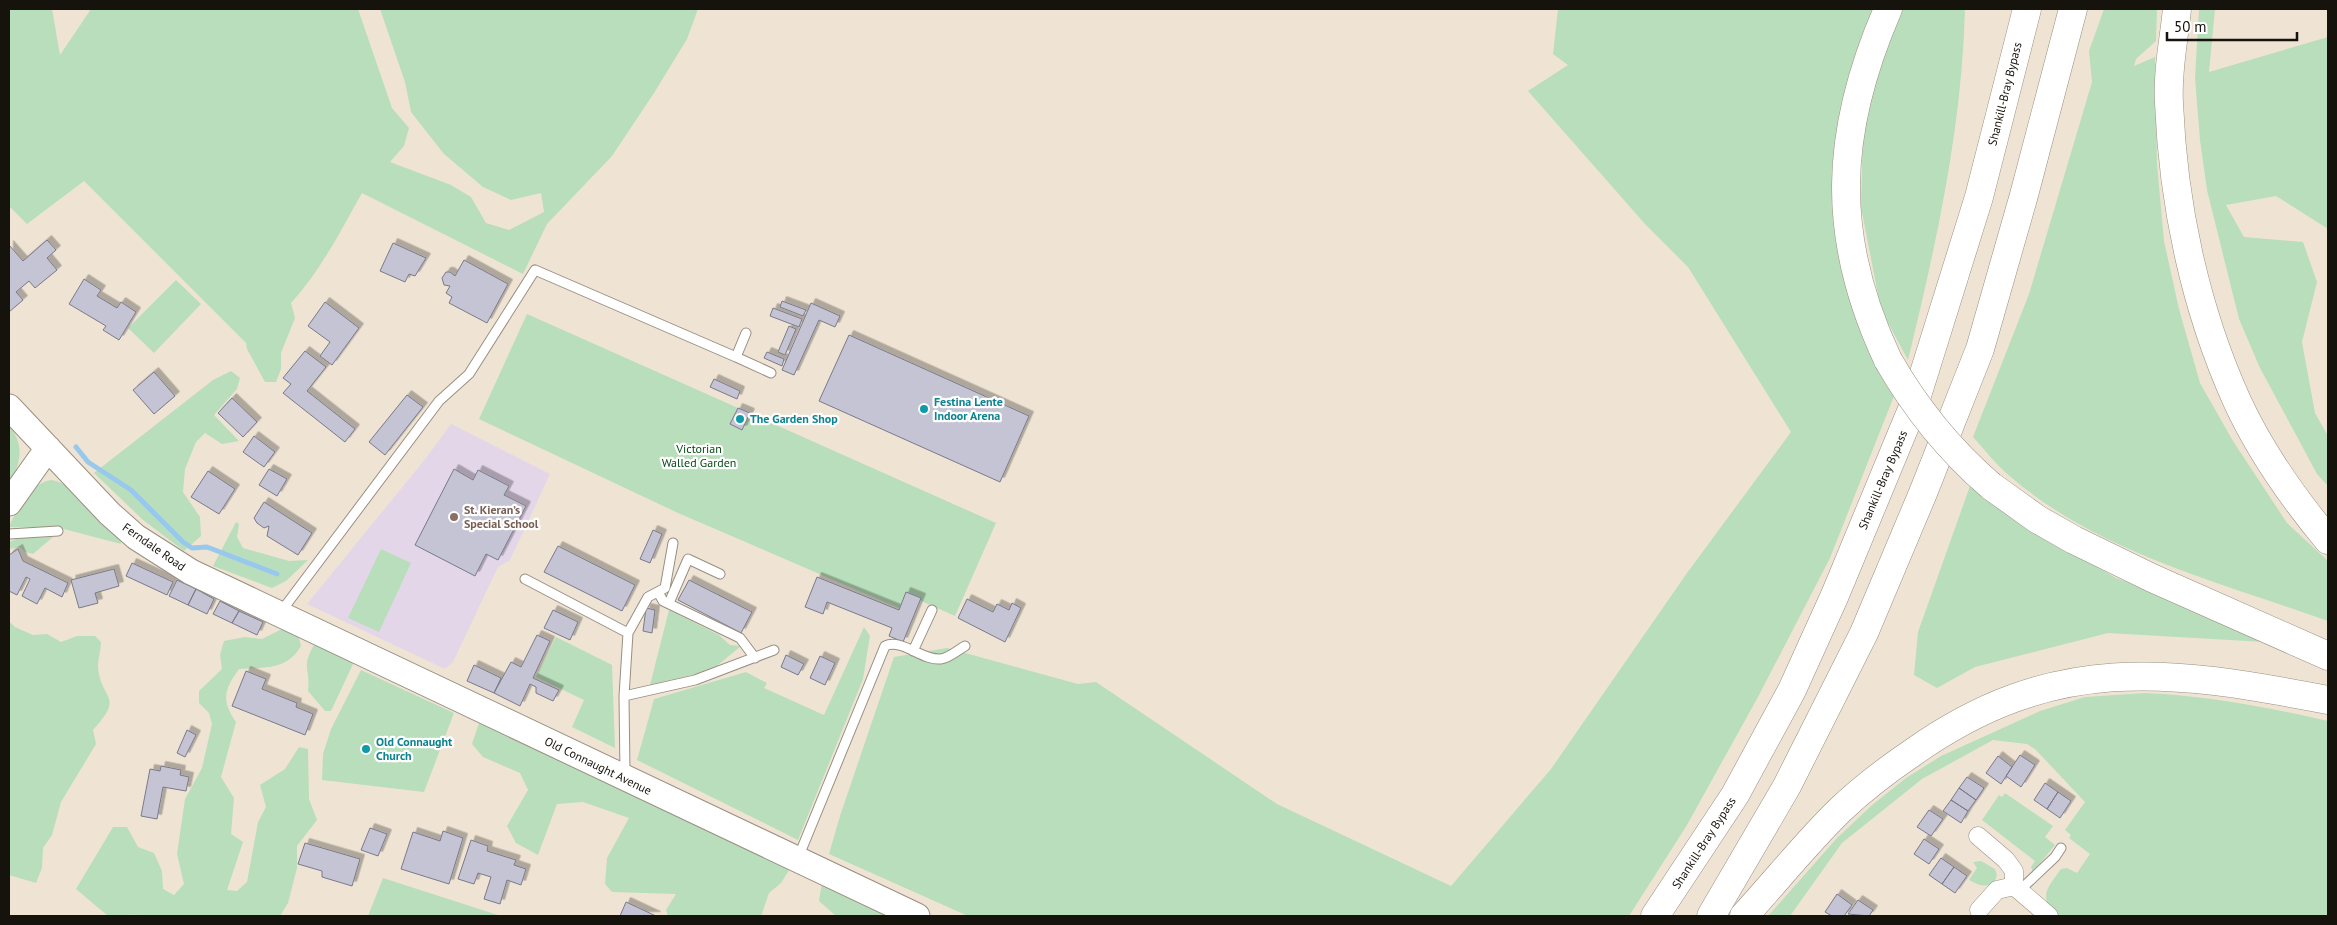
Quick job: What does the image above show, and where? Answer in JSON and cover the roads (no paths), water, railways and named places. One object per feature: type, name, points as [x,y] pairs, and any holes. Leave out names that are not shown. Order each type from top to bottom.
[{"type":"highway","points":[[1888,9],[1861,78],[1848,139],[1845,184],[1852,260],[1872,326],[1906,392],[1938,434],[1962,461],[1991,486],[2037,519],[2074,540],[2152,578],[2328,656]]},
{"type":"highway","name":"Shankill-Bray Bypass","points":[[1655,916],[1735,795],[1792,690],[1835,595],[1915,402],[1979,198],[2027,9]]},
{"type":"highway","points":[[1711,916],[1787,786],[1856,650],[1923,493],[1980,349],[2024,196],[2072,9]]},
{"type":"highway","points":[[2177,9],[2169,102],[2179,201],[2198,293],[2216,348],[2238,402],[2298,502],[2328,540]]},
{"type":"highway","points":[[1744,916],[1841,809],[1887,770],[1929,741],[1980,711],[2024,693],[2088,678],[2136,675],[2190,677],[2255,686],[2328,700]]},
{"type":"street","name":"Ferndale Road","points":[[9,407],[110,514],[136,537],[191,572],[280,613]]},
{"type":"street","points":[[9,503],[48,448]]},
{"type":"street","name":"Old Connaught Avenue","points":[[280,613],[797,861],[917,916]]},
{"type":"street","points":[[1978,836],[2006,860],[2014,871],[2016,888],[2049,916]]},
{"type":"street","points":[[1979,910],[1997,890],[2016,888]]},
{"type":"lane","points":[[280,613],[439,401],[469,374],[535,270],[771,373]]},
{"type":"lane","points":[[736,358],[746,333]]},
{"type":"lane","points":[[9,534],[58,531]]},
{"type":"lane","points":[[625,779],[624,696],[628,632],[648,598],[665,588],[673,544]]},
{"type":"lane","points":[[668,603],[688,559],[720,574]]},
{"type":"lane","points":[[525,579],[628,632]]},
{"type":"lane","points":[[658,592],[663,601],[740,638],[755,658]]},
{"type":"lane","points":[[913,651],[932,610]]},
{"type":"lane","points":[[797,861],[885,646],[890,644],[913,651],[929,659],[943,659],[965,646]]},
{"type":"lane","points":[[624,696],[695,680],[774,650]]},
{"type":"lane","points":[[2016,888],[2055,858],[2060,848]]},
{"type":"waterway","points":[[76,447],[88,462],[131,490],[183,542],[192,548],[207,547],[277,574]]},
{"type":"place","name":"Festina Lente Indoor Arena","points":[[924,409]]},
{"type":"place","name":"The Garden Shop","points":[[740,419]]},
{"type":"place","name":"St. Kieran’s Special School","points":[[454,517]]},
{"type":"place","name":"Old Connaught Church","points":[[366,749]]},
{"type":"park label","name":"Victorian Walled Garden","points":[[699,456]]}]
